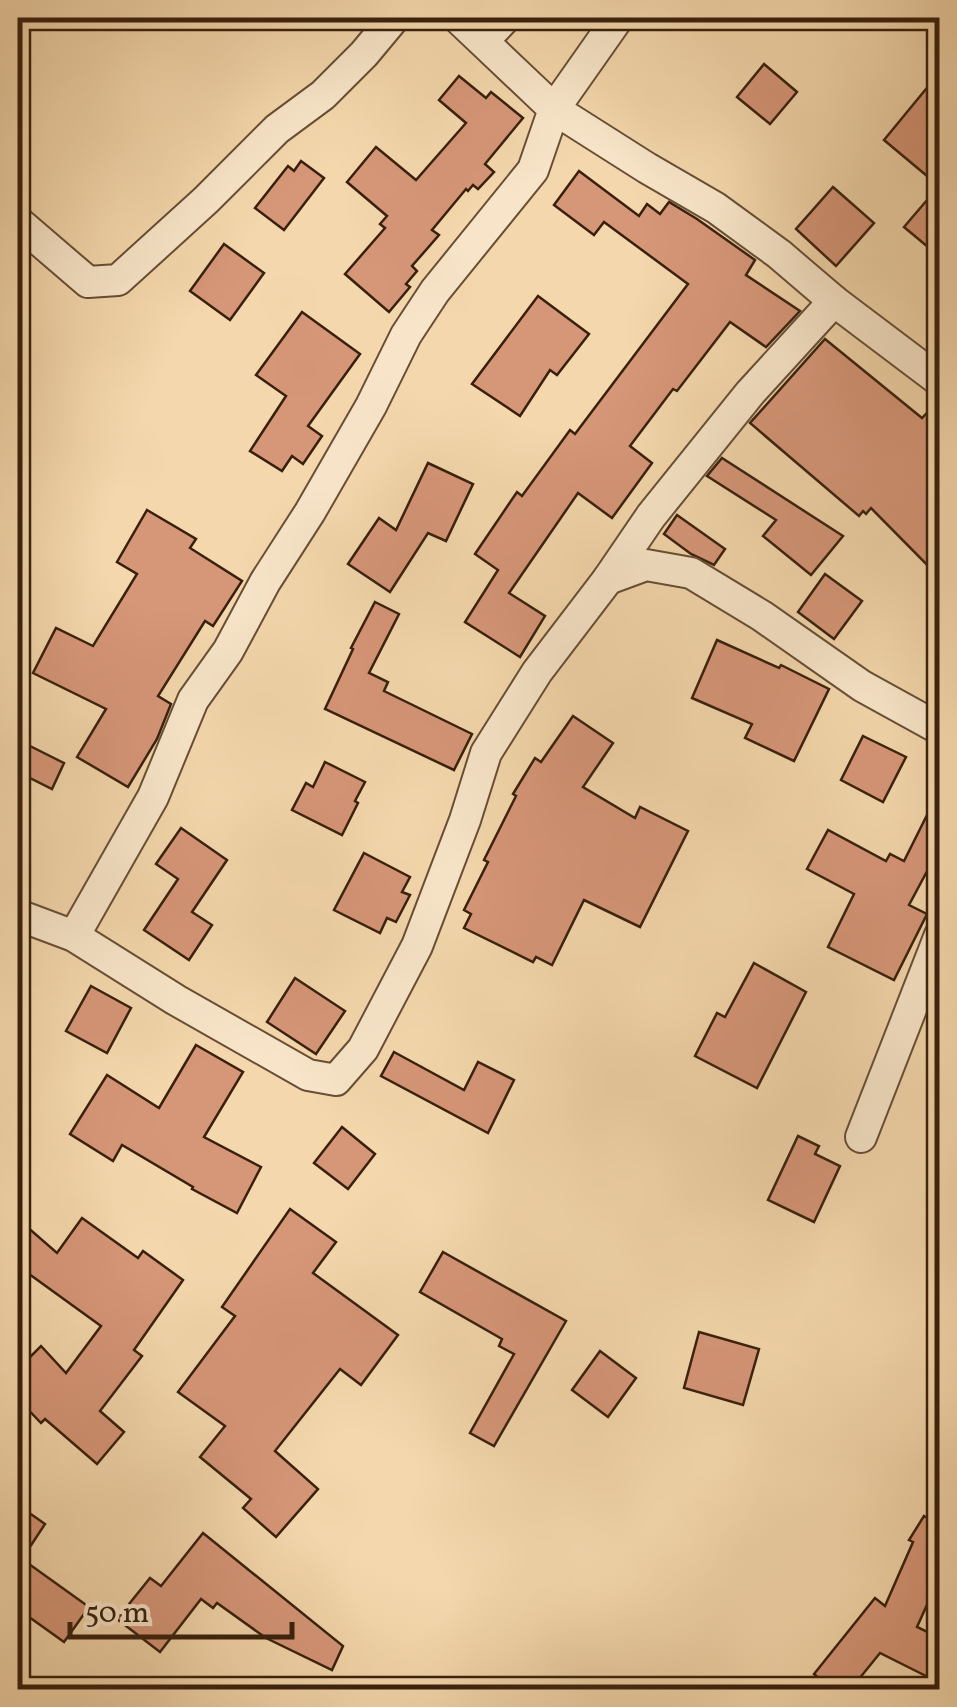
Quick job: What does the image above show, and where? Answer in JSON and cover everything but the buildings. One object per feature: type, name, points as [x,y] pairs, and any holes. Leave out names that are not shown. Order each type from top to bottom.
[{"type":"street","points":[[18,222],[88,282],[118,280],[277,129],[324,94],[394,18]]},
{"type":"street","points":[[458,18],[554,109],[716,208],[940,381]]},
{"type":"street","points":[[484,40],[505,18]]},
{"type":"street","points":[[74,936],[153,797],[193,700],[228,651],[265,582],[310,512],[371,406],[406,335],[533,170],[554,109],[618,18]]},
{"type":"street","points":[[18,915],[74,936],[308,1075],[336,1080],[364,1050],[418,946],[486,753],[537,672],[651,516],[750,393],[834,301]]},
{"type":"street","points":[[608,579],[646,564],[691,573],[762,616],[862,686],[940,729]]},
{"type":"street","points":[[862,1137],[940,935]]}]
